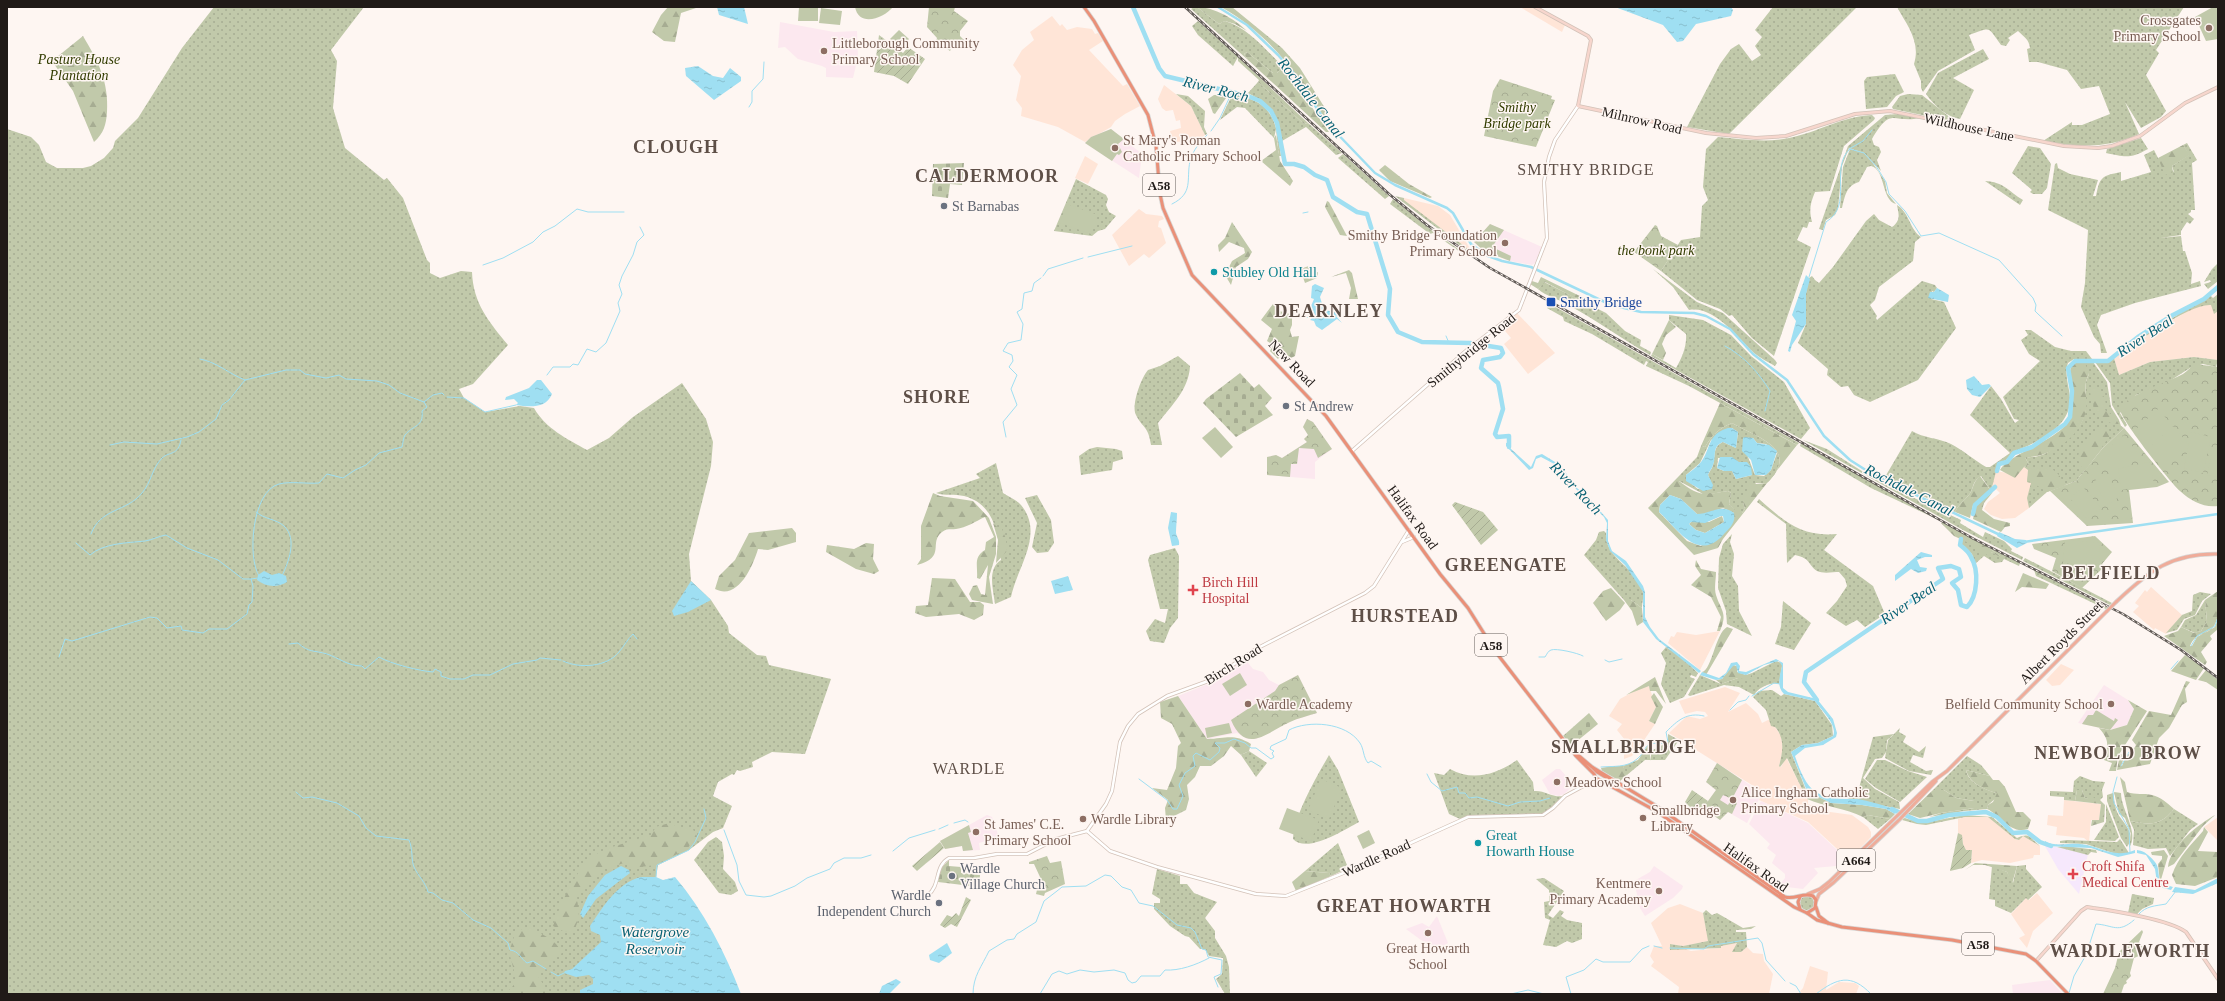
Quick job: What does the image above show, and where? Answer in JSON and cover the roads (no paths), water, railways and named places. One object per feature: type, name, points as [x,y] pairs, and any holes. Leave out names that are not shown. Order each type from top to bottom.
[{"type":"highway","name":"New Road","points":[[1084,7],[1094,21],[1148,115],[1156,146],[1160,194],[1165,214],[1192,275],[1317,405],[1352,451]]},
{"type":"highway","name":"Halifax Road","points":[[1352,451],[1472,615],[1495,651],[1572,750],[1596,777],[1656,811],[1800,909]]},
{"type":"highway","name":"Halifax Road","points":[[1572,750],[1592,767],[1658,807],[1785,897],[1800,897]]},
{"type":"highway","name":"Halifax Road","points":[[1592,767],[1596,777]]},
{"type":"highway","name":"A58","points":[[1596,777],[1623,786]]},
{"type":"highway","name":"A58","points":[[1800,897],[1808,894]]},
{"type":"highway","points":[[1808,894],[1814,897],[1818,914],[1830,924]]},
{"type":"highway","points":[[1800,897],[1798,902],[1800,909]]},
{"type":"highway","points":[[1807,913],[1813,910],[1816,904]]},
{"type":"highway","name":"A58","points":[[1800,909],[1816,920],[1853,929],[1991,947],[2026,954],[2036,961],[2068,994]]},
{"type":"main road","name":"Smithybridge Road","points":[[1535,7],[1588,36],[1591,40],[1578,106]]},
{"type":"main road","name":"Wildhouse Lane","points":[[1706,133],[1756,138],[1780,137],[1798,133],[1846,115],[1890,111],[2064,146],[2102,148],[2126,142],[2140,136],[2197,96],[2218,87]]},
{"type":"main road","name":"Milnrow Road","points":[[1578,106],[1706,133]]},
{"type":"main road","name":"Albert Royds Street","points":[[1808,894],[1820,889],[1829,882],[1896,816],[1937,779],[2144,576],[2164,564],[2187,556],[2218,554]]},
{"type":"main road","name":"Albert Royds Street","points":[[1816,904],[1819,894],[1833,883],[1900,819],[1937,779]]},
{"type":"main road","points":[[2036,961],[2081,911],[2087,907],[2180,928],[2190,937],[2218,979]]},
{"type":"street","name":"Smithybridge Road","points":[[1352,451],[1480,339],[1519,310],[1547,238],[1544,178],[1549,157],[1555,140],[1578,106]]},
{"type":"street","name":"Birch Road","points":[[1087,831],[1106,804],[1112,791],[1120,742],[1128,726],[1138,714],[1167,696],[1211,680],[1256,649],[1365,593],[1374,586],[1409,530]]},
{"type":"street","points":[[1404,538],[1413,536]]},
{"type":"street","points":[[1402,542],[1413,536]]},
{"type":"street","name":"Wardle Road","points":[[1087,831],[1110,851],[1156,866],[1256,894],[1286,896],[1351,870],[1468,817],[1543,815],[1553,808],[1565,796],[1589,783],[1596,777]]},
{"type":"street","points":[[928,895],[935,887],[939,868],[949,858],[974,858],[997,854],[1027,854],[1056,839],[1087,831]]},
{"type":"water","points":[[717,7],[744,7],[748,24],[719,15]]},
{"type":"water","points":[[1615,7],[1731,7],[1733,10],[1731,16],[1696,24],[1683,41],[1677,42],[1663,25]]},
{"type":"water","points":[[698,66],[713,76],[723,78],[730,68],[741,77],[741,81],[714,100],[686,76],[685,68]]},
{"type":"water","points":[[1806,275],[1810,279],[1806,294],[1806,324],[1792,345],[1790,352],[1788,351],[1796,321],[1792,315]]},
{"type":"water","points":[[1315,284],[1324,288],[1320,297],[1324,310],[1341,313],[1336,316],[1342,323],[1337,319],[1322,330],[1316,326],[1314,321],[1310,320],[1312,318],[1305,318],[1315,315],[1311,306],[1314,299],[1311,298],[1312,286]]},
{"type":"water","points":[[1937,288],[1949,295],[1948,302],[1928,298],[1930,292],[1934,292]]},
{"type":"water","points":[[1974,376],[1982,385],[1989,384],[1991,386],[1980,397],[1972,395],[1967,389],[1966,380]]},
{"type":"water","points":[[537,380],[541,380],[552,394],[546,402],[537,406],[526,406],[516,405],[518,403],[514,399],[505,400],[506,397],[529,388]]},
{"type":"water","points":[[1728,428],[1732,428],[1738,432],[1736,448],[1723,442],[1717,446],[1713,466],[1708,475],[1713,485],[1712,489],[1703,491],[1686,481],[1686,475],[1701,462],[1710,442],[1716,434]]},
{"type":"water","points":[[1743,438],[1753,438],[1757,443],[1769,445],[1777,451],[1771,470],[1766,475],[1755,475],[1751,460],[1742,451]]},
{"type":"water","points":[[1511,442],[1510,448],[1531,467],[1536,456],[1542,454],[1560,465],[1577,488],[1588,497],[1608,520],[1608,541],[1612,551],[1626,561],[1643,586],[1645,592],[1645,617],[1650,627],[1659,639],[1701,671],[1699,673],[1656,639],[1643,622],[1643,592],[1625,565],[1610,551],[1606,540],[1607,523],[1604,517],[1572,485],[1558,466],[1541,457],[1536,459],[1533,468],[1529,470],[1506,446],[1506,443]]},
{"type":"water","points":[[1720,457],[1732,457],[1739,462],[1747,462],[1751,467],[1752,475],[1736,479],[1732,471],[1724,471],[1717,468]]},
{"type":"water","points":[[1670,495],[1681,499],[1697,514],[1725,509],[1734,513],[1734,519],[1732,525],[1714,542],[1705,545],[1697,544],[1688,540],[1659,512],[1660,505]],"holes":[[[1723,516],[1724,522],[1705,533],[1696,530],[1689,524],[1691,522],[1705,523]]]},
{"type":"water","points":[[1171,512],[1177,513],[1176,533],[1179,540],[1179,545],[1172,546],[1168,528]]},
{"type":"water","points":[[1999,532],[2015,539],[2026,540],[2027,543],[2017,548],[1997,536]]},
{"type":"water","points":[[1921,552],[1932,555],[1932,557],[1925,557],[1917,560],[1920,567],[1927,568],[1926,571],[1918,573],[1911,569],[1895,581],[1895,575]]},
{"type":"water","points":[[264,571],[272,575],[279,573],[286,576],[287,582],[275,586],[264,584],[257,580],[258,575]]},
{"type":"water","points":[[1068,576],[1073,590],[1055,594],[1051,581]]},
{"type":"water","points":[[691,581],[711,600],[688,612],[674,616],[672,611]]},
{"type":"water","points":[[1776,659],[1783,663],[1783,688],[1788,692],[1817,699],[1833,719],[1837,733],[1836,737],[1823,745],[1805,748],[1795,756],[1810,787],[1824,796],[1857,799],[1899,810],[1895,814],[1886,809],[1862,805],[1831,803],[1807,791],[1791,752],[1802,745],[1818,743],[1833,736],[1833,727],[1831,722],[1815,701],[1784,694],[1779,684],[1782,666],[1779,661],[1764,665],[1746,675],[1738,673],[1736,665],[1733,666],[1722,679],[1716,680],[1700,675],[1702,672],[1719,678],[1726,673],[1731,663],[1737,662],[1740,666],[1739,671],[1746,672]]},
{"type":"water","points":[[2045,841],[2053,844],[2087,845],[2113,853],[2135,850],[2135,853],[2118,857],[2091,848],[2045,846]]},
{"type":"water","points":[[2137,850],[2144,852],[2155,862],[2158,868],[2160,883],[2173,887],[2171,890],[2159,887],[2155,869],[2146,855],[2137,853]]},
{"type":"water","points":[[621,866],[629,870],[630,873],[596,899],[583,918],[580,914],[588,896],[605,875]]},
{"type":"water","name":"Watergrove Reservoir","points":[[641,877],[656,877],[663,880],[675,877],[686,890],[713,932],[741,994],[580,994],[580,990],[593,984],[593,979],[589,975],[576,977],[564,973],[565,971],[572,969],[601,942],[600,935],[591,931],[590,926],[611,897],[632,880]]},
{"type":"water","points":[[2218,878],[2218,883],[2193,894],[2172,892],[2175,887],[2195,890]]},
{"type":"water","points":[[947,943],[952,953],[939,963],[930,960],[929,955]]},
{"type":"water","points":[[896,979],[901,982],[889,994],[879,994],[882,986]]},
{"type":"waterway","name":"River Roch","points":[[1133,7],[1159,68],[1165,76],[1248,96],[1260,101],[1271,111],[1277,123],[1285,164],[1294,164],[1304,167],[1315,175],[1327,180],[1333,197],[1357,212],[1367,214],[1390,289],[1388,315],[1398,332],[1422,342],[1470,343],[1501,348],[1503,353],[1500,357],[1483,360],[1481,368],[1498,383],[1503,409],[1495,434],[1497,437],[1509,436],[1509,447]]},
{"type":"waterway","name":"Rochdale Canal","points":[[1218,7],[1247,25],[1278,55],[1292,71],[1326,122],[1375,173],[1395,185],[1447,208],[1453,213],[1471,244],[1488,256],[1502,261],[1531,267],[1611,305],[1641,312],[1694,313],[1706,316],[1730,329],[1753,354],[1787,380],[1824,436],[1850,460],[1872,474],[2000,535]]},
{"type":"waterway","points":[[749,107],[752,102],[752,91],[763,79],[764,62]]},
{"type":"waterway","points":[[1211,131],[1220,118],[1232,92]]},
{"type":"waterway","points":[[1849,149],[1863,141],[1872,130]]},
{"type":"waterway","points":[[1172,204],[1184,195],[1188,186],[1191,157],[1197,146],[1207,135]]},
{"type":"waterway","points":[[1809,277],[1826,222],[1834,215],[1839,206],[1841,166],[1844,157],[1850,149],[1864,153],[1876,166],[1886,182],[1889,194],[1905,211],[1921,236],[1939,233],[1999,260],[2033,298],[2036,305],[2035,311],[2062,336]]},
{"type":"waterway","points":[[483,265],[503,258],[533,242],[543,232],[555,226],[577,209],[588,212],[624,212]]},
{"type":"waterway","points":[[1303,213],[1308,212]]},
{"type":"waterway","points":[[547,375],[553,367],[570,367],[573,364],[578,365],[587,349],[596,352],[606,343],[620,311],[618,303],[622,294],[619,285],[622,276],[633,255],[637,242],[644,235],[640,227]]},
{"type":"waterway","points":[[1088,257],[1132,246]]},
{"type":"waterway","points":[[1043,276],[1048,269],[1083,258]]},
{"type":"waterway","points":[[1006,437],[1003,422],[1017,405],[1011,389],[1017,375],[1009,367],[1013,361],[1012,355],[1003,351],[1008,343],[1021,340],[1023,324],[1017,312],[1022,309],[1024,293],[1032,291],[1034,283],[1041,278]]},
{"type":"waterway","name":"River Beal","points":[[1997,471],[1999,464],[2007,462],[2014,453],[2032,447],[2065,424],[2070,417],[2072,391],[2068,368],[2075,361],[2108,361],[2138,337],[2173,315],[2204,299],[2218,287]]},
{"type":"waterway","name":"River Roch","points":[[1446,336],[1449,343]]},
{"type":"waterway","points":[[1725,346],[1732,350],[1750,366],[1770,391],[1765,411]]},
{"type":"waterway","points":[[200,359],[217,365],[245,380]]},
{"type":"waterway","points":[[110,445],[124,442],[157,444],[187,437],[199,432],[216,419],[222,405],[229,400],[245,380],[286,370],[300,370],[305,374],[326,378],[339,375],[346,379],[377,381],[389,385],[400,393],[424,402]]},
{"type":"waterway","points":[[259,576],[255,567],[253,555],[254,526],[263,499],[270,489],[284,483],[319,483],[327,474],[343,478],[366,465],[379,453],[402,447],[405,435],[420,423],[422,411],[427,407],[424,402],[433,395],[442,393],[444,395]]},
{"type":"waterway","points":[[447,397],[464,398],[485,412],[516,405]]},
{"type":"waterway","points":[[91,534],[101,519],[129,504],[142,493],[148,485],[159,462],[165,456],[176,451],[181,440]]},
{"type":"waterway","name":"River Beal","points":[[1973,514],[1975,505],[1995,487]]},
{"type":"waterway","points":[[256,512],[281,524],[288,531],[291,544],[289,558],[282,576]]},
{"type":"waterway","name":"Rochdale Canal","points":[[2024,542],[2218,514]]},
{"type":"waterway","points":[[76,543],[90,555],[109,546],[145,541],[166,535],[187,548],[218,560],[243,579],[251,579]]},
{"type":"waterway","name":"River Beal","points":[[1817,700],[1804,682],[1806,672],[1943,579],[1938,568],[1951,566],[1959,569],[1961,577],[1952,583],[1958,590],[1961,605],[1967,607],[1971,602],[1975,590],[1976,576],[1974,562],[1966,550],[1960,545],[1961,539]]},
{"type":"waterway","points":[[59,657],[65,639],[72,641],[150,617],[157,618],[167,628],[181,626],[182,630],[203,633],[209,629],[227,629],[247,614],[249,605],[252,602],[253,586],[251,579],[258,578]]},
{"type":"waterway","points":[[2191,646],[2197,636],[2215,626],[2218,617]]},
{"type":"waterway","points":[[563,661],[570,664],[585,666],[600,664],[614,657],[633,634],[637,639]]},
{"type":"waterway","points":[[289,644],[298,643],[309,650],[327,654],[348,663],[362,666],[365,669],[379,657],[398,665],[413,669],[433,672],[435,669],[441,672],[441,676],[450,679],[464,679],[473,675],[490,675],[513,664],[537,660],[540,658],[561,660]]},
{"type":"waterway","points":[[1539,657],[1545,657],[1551,650],[1567,651],[1583,656]]},
{"type":"waterway","points":[[1605,660],[1609,662],[1622,659]]},
{"type":"waterway","points":[[2171,669],[2178,661]]},
{"type":"waterway","points":[[1752,696],[1774,683],[1780,684]]},
{"type":"waterway","points":[[1730,710],[1738,702],[1746,700],[1749,696]]},
{"type":"waterway","points":[[1601,767],[1629,764],[1637,759],[1647,746],[1658,743],[1666,744],[1668,742],[1666,732],[1683,718],[1693,715],[1704,716]]},
{"type":"waterway","points":[[1139,779],[1167,800],[1173,809],[1177,809],[1183,796],[1179,785],[1185,773],[1195,766],[1193,756],[1196,753],[1210,760],[1219,752],[1220,748],[1215,743],[1225,743],[1234,739],[1245,743],[1251,748],[1256,748],[1271,759],[1274,757],[1272,753],[1274,751],[1270,749],[1271,746],[1286,739],[1289,730],[1316,724],[1336,727],[1354,736],[1360,743],[1368,763],[1371,761],[1381,767]]},
{"type":"waterway","points":[[2121,766],[2129,752]]},
{"type":"waterway","points":[[1427,774],[1431,782],[1442,791],[1457,787],[1459,793],[1465,793],[1469,798],[1477,797],[1508,806],[1520,802],[1540,801],[1550,798]]},
{"type":"waterway","points":[[2117,777],[2113,792],[2114,803],[2129,829],[2130,853]]},
{"type":"waterway","points":[[296,792],[303,798],[312,797],[337,803],[359,816],[366,828],[376,836],[409,840],[414,867],[428,892],[433,893],[442,900],[453,903],[473,920],[491,928],[508,943],[510,950],[518,953],[527,963],[533,961],[546,969]]},
{"type":"waterway","points":[[656,877],[657,865],[689,850],[695,842],[706,818],[704,809]]},
{"type":"waterway","name":"River Roch","points":[[1892,809],[1918,821],[1927,821],[1949,815],[1986,812],[1997,817],[2013,833],[2027,832],[2040,842],[2051,846]]},
{"type":"waterway","points":[[954,823],[965,820],[968,822]]},
{"type":"waterway","points":[[939,829],[948,825]]},
{"type":"waterway","points":[[724,830],[737,865],[739,881],[746,895],[764,897],[771,896],[795,886],[807,878],[830,869],[834,863],[844,858],[861,858],[871,855]]},
{"type":"waterway","points":[[893,851],[909,838],[935,830]]},
{"type":"waterway","points":[[973,994],[976,976],[989,951],[1007,940],[1014,939],[1017,934],[1036,922],[1044,901],[1062,887],[1086,886],[1105,875],[1111,876],[1122,887],[1131,890],[1139,903],[1153,906],[1177,925],[1191,928],[1195,932],[1202,949],[1206,950],[1208,957],[1222,960],[1221,974],[1214,977],[1218,987]]},
{"type":"waterway","points":[[2139,914],[2148,908],[2166,904],[2176,891]]},
{"type":"waterway","points":[[2069,993],[2074,976],[2086,955],[2096,924],[2119,928],[2124,927],[2134,920]]},
{"type":"waterway","points":[[1670,948],[1704,949],[1708,946],[1758,938],[1762,943],[1766,960],[1785,981]]},
{"type":"waterway","points":[[1571,994],[1566,977],[1584,970],[1596,959],[1603,962],[1630,962],[1642,949],[1649,946]]},
{"type":"waterway","points":[[1654,946],[1662,948]]},
{"type":"waterway","points":[[1040,994],[1052,974],[1059,971],[1067,974],[1080,970],[1094,972],[1114,970],[1125,973],[1128,980],[1132,983],[1136,982],[1141,976],[1160,976],[1165,970],[1176,970],[1199,963],[1209,958]]},
{"type":"waterway","points":[[551,972],[558,976],[564,973]]},
{"type":"waterway","points":[[1816,994],[1831,984],[1844,980],[1857,983],[1871,994]]},
{"type":"waterway","points":[[1790,983],[1796,986],[1801,994]]},
{"type":"waterway","points":[[1511,994],[1528,990],[1544,994]]},
{"type":"waterway","points":[[907,994],[921,994]]},
{"type":"railway","points":[[1185,7],[1389,194],[1427,225],[1490,268],[1974,539],[2123,614],[2181,650],[2218,678]]},
{"type":"place","name":"Crossgates Primary School","points":[[2209,28]]},
{"type":"place","name":"Littleborough Community Primary School","points":[[824,51]]},
{"type":"place","name":"St Mary's Roman Catholic Primary School","points":[[1115,148]]},
{"type":"place","name":"St Barnabas","points":[[944,206]]},
{"type":"place","name":"Smithy Bridge Foundation Primary School","points":[[1505,243]]},
{"type":"place","name":"Stubley Old Hall","points":[[1214,272]]},
{"type":"place","name":"Smithy Bridge","points":[[1551,302]]},
{"type":"place","name":"St Andrew","points":[[1286,406]]},
{"type":"place","name":"Birch Hill Hospital","points":[[1193,590]]},
{"type":"place","name":"Wardle Academy","points":[[1248,704]]},
{"type":"place","name":"Belfield Community School","points":[[2111,704]]},
{"type":"place","name":"Meadows School","points":[[1557,782]]},
{"type":"place","name":"Alice Ingham Catholic Primary School","points":[[1733,800]]},
{"type":"place","name":"Smallbridge Library","points":[[1643,818]]},
{"type":"place","name":"Wardle Library","points":[[1083,819]]},
{"type":"place","name":"St James' C.E. Primary School","points":[[976,832]]},
{"type":"place","name":"Great Howarth House","points":[[1478,843]]},
{"type":"place","name":"Croft Shifa Medical Centre","points":[[2073,874]]},
{"type":"place","name":"Wardle Village Church","points":[[952,876]]},
{"type":"place","name":"Kentmere Primary Academy","points":[[1659,891]]},
{"type":"place","name":"Wardle Independent Church","points":[[939,903]]},
{"type":"place","name":"Great Howarth School","points":[[1428,933]]},
{"type":"district","name":"CLOUGH","points":[[676,147]]},
{"type":"district","name":"SMITHY BRIDGE","points":[[1586,169]]},
{"type":"district","name":"CALDERMOOR","points":[[987,176]]},
{"type":"district","name":"DEARNLEY","points":[[1329,311]]},
{"type":"district","name":"SHORE","points":[[937,397]]},
{"type":"district","name":"GREENGATE","points":[[1506,565]]},
{"type":"district","name":"BELFIELD","points":[[2111,573]]},
{"type":"district","name":"HURSTEAD","points":[[1405,616]]},
{"type":"district","name":"SMALLBRIDGE","points":[[1624,747]]},
{"type":"district","name":"NEWBOLD BROW","points":[[2118,753]]},
{"type":"district","name":"WARDLE","points":[[969,768]]},
{"type":"district","name":"GREAT HOWARTH","points":[[1404,906]]},
{"type":"district","name":"WARDLEWORTH","points":[[2130,951]]},
{"type":"park label","name":"Pasture House Plantation","points":[[79,68]]},
{"type":"park label","name":"Smithy Bridge park","points":[[1517,116]]},
{"type":"park label","name":"the bonk park","points":[[1656,250]]}]
